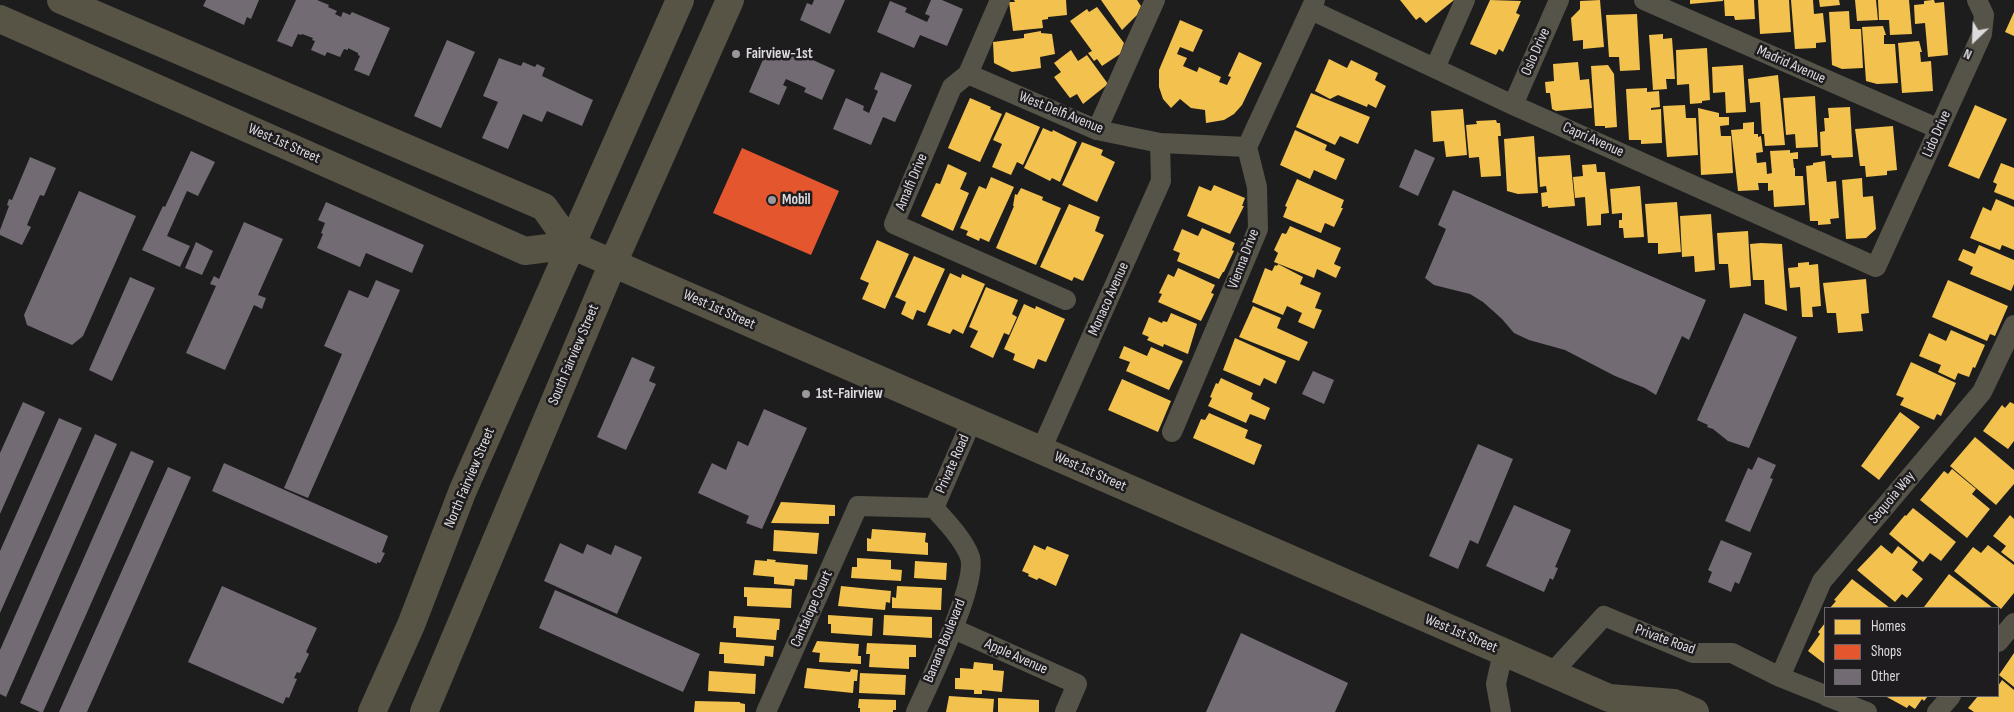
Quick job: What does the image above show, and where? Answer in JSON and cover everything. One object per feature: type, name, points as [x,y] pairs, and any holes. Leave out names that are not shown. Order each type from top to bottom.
[{"type":"main road","points":[[61,0],[544,208],[571,245],[680,0]]},
{"type":"main road","name":"South Fairview Street","points":[[424,712],[613,263],[730,0]]},
{"type":"main road","name":"West 1st Street","points":[[0,19],[525,251],[571,245],[1552,673],[1614,705],[1674,703],[1696,712]]},
{"type":"main road","name":"North Fairview Street","points":[[372,712],[411,625],[461,495],[571,245]]},
{"type":"street","name":"Amalfi Drive","points":[[1000,0],[968,74],[952,88],[894,224],[1066,300]]},
{"type":"street","points":[[1097,130],[1154,0]]},
{"type":"street","points":[[1435,68],[1465,0]]},
{"type":"street","name":"Oslo Drive","points":[[1513,104],[1560,0]]},
{"type":"street","name":"Madrid Avenue","points":[[1644,0],[1939,129]]},
{"type":"street","name":"Lido Drive","points":[[1876,267],[1982,34],[1984,15],[1976,0]]},
{"type":"street","points":[[1247,147],[1313,5]]},
{"type":"street","name":"Capri Avenue","points":[[1313,5],[1435,68],[1876,267]]},
{"type":"street","name":"West Delfi Avenue","points":[[968,74],[1097,130],[1160,143],[1247,147]]},
{"type":"street","name":"Monaco Avenue","points":[[1040,450],[1103,314],[1161,181],[1160,143]]},
{"type":"street","name":"Vienna Drive","points":[[1172,432],[1258,229],[1257,187],[1247,147]]},
{"type":"street","name":"Sequoia Way","points":[[1780,677],[1822,581],[1982,392],[2014,325]]},
{"type":"street","name":"Private Road","points":[[934,508],[972,420]]},
{"type":"street","name":"Cantalope Court","points":[[766,712],[858,506],[934,508]]},
{"type":"street","name":"Banana Boulevard","points":[[916,712],[954,629],[969,580],[970,558],[955,532],[934,508]]},
{"type":"street","name":"Private Road","points":[[1552,673],[1604,616],[1693,653],[1732,652],[1780,677],[1824,695]]},
{"type":"street","points":[[1999,641],[2014,623]]},
{"type":"street","name":"Apple Avenue","points":[[954,629],[1077,684],[1065,712]]},
{"type":"street","points":[[1501,712],[1496,684],[1503,652]]},
{"type":"street","name":"Private Road","points":[[1829,697],[1867,712]]},
{"type":"street","points":[[1937,712],[1950,697]]},
{"type":"building: Homes","points":[[1014,0],[1066,0],[1067,15],[1048,17],[1048,19],[1042,20],[1043,28],[1013,31],[1009,2],[1015,2]]},
{"type":"building: Homes","points":[[1101,0],[1137,0],[1141,6],[1137,15],[1122,30]]},
{"type":"building: Homes","points":[[1400,0],[1454,0],[1426,23],[1420,17],[1416,20]]},
{"type":"building: Homes","points":[[1490,0],[1521,1],[1516,13],[1520,15],[1503,52],[1499,49],[1496,55],[1470,44]]},
{"type":"building: Homes","points":[[1600,0],[1604,47],[1583,49],[1583,40],[1573,41],[1571,18],[1580,9],[1580,1]]},
{"type":"building: Homes","points":[[1690,0],[1723,0],[1723,1],[1690,4]]},
{"type":"building: Homes","points":[[1724,0],[1754,0],[1755,19],[1735,20],[1734,16],[1725,16]]},
{"type":"building: Homes","points":[[1758,0],[1789,0],[1791,32],[1760,34]]},
{"type":"building: Homes","points":[[1791,0],[1813,0],[1814,14],[1823,13],[1826,42],[1816,43],[1816,48],[1795,49]]},
{"type":"building: Homes","points":[[1819,0],[1839,0],[1840,5],[1820,7]]},
{"type":"building: Homes","points":[[1855,0],[1876,0],[1878,20],[1857,21]]},
{"type":"building: Homes","points":[[1878,0],[1909,0],[1912,34],[1890,35],[1889,20],[1879,20]]},
{"type":"building: Homes","points":[[1934,0],[1935,3],[1944,2],[1948,55],[1928,57],[1925,23],[1915,24],[1914,5]]},
{"type":"building: Homes","points":[[1097,7],[1124,43],[1120,54],[1102,66],[1097,59],[1094,61],[1088,53],[1092,51],[1070,21],[1087,9],[1089,12]]},
{"type":"building: Homes","points":[[1849,11],[1850,29],[1861,29],[1863,68],[1842,69],[1832,65],[1829,12]]},
{"type":"building: Homes","points":[[2014,12],[2014,36],[2005,32]]},
{"type":"building: Homes","points":[[1637,14],[1640,70],[1620,71],[1619,57],[1609,57],[1606,15]]},
{"type":"building: Homes","points":[[1180,20],[1203,30],[1193,52],[1180,47],[1177,54],[1187,58],[1183,66],[1197,72],[1199,67],[1221,77],[1219,82],[1227,85],[1231,77],[1228,76],[1239,52],[1262,63],[1242,105],[1234,114],[1224,120],[1206,123],[1205,110],[1191,108],[1180,99],[1171,108],[1163,99],[1159,87],[1159,70]]},
{"type":"building: Homes","points":[[1883,26],[1886,35],[1884,35],[1884,44],[1895,44],[1898,83],[1877,84],[1866,81],[1862,27]]},
{"type":"building: Homes","points":[[1041,31],[1041,33],[1052,34],[1055,54],[1040,57],[1041,68],[1012,72],[994,63],[993,42],[1024,38],[1024,34]]},
{"type":"building: Homes","points":[[1663,34],[1663,39],[1672,38],[1675,79],[1666,79],[1667,89],[1653,90],[1649,35]]},
{"type":"building: Homes","points":[[1919,41],[1922,52],[1920,52],[1921,62],[1931,61],[1933,91],[1902,93],[1898,43]]},
{"type":"building: Homes","points":[[1707,48],[1710,100],[1690,104],[1689,84],[1677,85],[1676,50]]},
{"type":"building: Homes","points":[[1071,50],[1078,61],[1087,55],[1108,84],[1083,104],[1077,94],[1070,98],[1054,77],[1061,72],[1054,63]]},
{"type":"building: Homes","points":[[1329,59],[1347,68],[1351,60],[1378,73],[1375,80],[1386,86],[1376,108],[1368,104],[1367,107],[1338,95],[1330,99],[1315,91]]},
{"type":"building: Homes","points":[[1578,62],[1580,80],[1589,79],[1592,108],[1556,111],[1552,109],[1550,93],[1546,93],[1545,82],[1554,81],[1553,64]]},
{"type":"building: Homes","points":[[1608,65],[1614,74],[1617,127],[1605,128],[1605,126],[1595,126],[1591,66]]},
{"type":"building: Homes","points":[[1743,65],[1746,112],[1726,113],[1725,92],[1713,93],[1712,67]]},
{"type":"building: Homes","points":[[1778,75],[1785,145],[1765,146],[1764,134],[1762,134],[1760,102],[1750,103],[1748,79]]},
{"type":"building: Homes","points":[[1647,88],[1647,92],[1659,91],[1660,107],[1651,108],[1651,110],[1661,109],[1662,143],[1641,144],[1641,140],[1629,140],[1626,89]]},
{"type":"building: Homes","points":[[1311,93],[1370,117],[1358,144],[1340,136],[1335,145],[1296,127]]},
{"type":"building: Homes","points":[[1815,96],[1818,147],[1796,148],[1795,134],[1786,135],[1783,98]]},
{"type":"building: Homes","points":[[970,98],[1002,114],[980,162],[948,148]]},
{"type":"building: Homes","points":[[1685,105],[1686,118],[1696,118],[1698,155],[1667,157],[1663,106]]},
{"type":"building: Homes","points":[[1975,105],[2007,119],[1979,179],[1948,166]]},
{"type":"building: Homes","points":[[1850,107],[1853,157],[1832,158],[1831,155],[1821,156],[1820,132],[1825,131],[1824,118],[1829,118],[1828,108]]},
{"type":"building: Homes","points":[[1698,108],[1719,113],[1719,117],[1729,117],[1729,125],[1720,126],[1721,136],[1731,136],[1733,173],[1701,175]]},
{"type":"building: Homes","points":[[1463,109],[1467,155],[1446,157],[1444,141],[1433,142],[1431,111]]},
{"type":"building: Homes","points":[[1006,112],[1040,127],[1023,165],[1017,162],[1011,175],[992,167],[1002,144],[993,140]]},
{"type":"building: Homes","points":[[1496,120],[1497,123],[1500,123],[1501,136],[1498,136],[1501,176],[1481,177],[1479,157],[1469,158],[1466,125],[1477,124],[1476,121]]},
{"type":"building: Homes","points":[[1754,122],[1754,134],[1758,134],[1758,137],[1761,136],[1763,152],[1756,153],[1757,163],[1766,162],[1767,174],[1772,173],[1770,151],[1790,150],[1790,153],[1798,152],[1798,159],[1793,159],[1795,176],[1803,176],[1805,205],[1774,207],[1773,190],[1768,191],[1768,183],[1758,183],[1759,190],[1738,191],[1731,130],[1743,129],[1743,123]]},
{"type":"building: Homes","points":[[1893,126],[1897,170],[1887,171],[1887,175],[1866,177],[1865,166],[1860,166],[1855,129]]},
{"type":"building: Homes","points":[[1043,128],[1052,132],[1053,130],[1077,142],[1060,182],[1052,178],[1050,181],[1024,168]]},
{"type":"building: Homes","points":[[1295,130],[1327,145],[1325,150],[1345,159],[1336,180],[1314,170],[1310,179],[1280,165]]},
{"type":"building: Homes","points":[[1534,136],[1538,193],[1518,194],[1507,191],[1504,139]]},
{"type":"building: Homes","points":[[1082,142],[1103,150],[1101,155],[1115,162],[1097,202],[1062,185]]},
{"type":"building: Homes","points":[[1570,155],[1575,206],[1542,207],[1541,193],[1547,192],[1546,186],[1540,187],[1538,157]]},
{"type":"building: Homes","points":[[1825,161],[1827,182],[1836,181],[1839,218],[1830,219],[1831,224],[1818,225],[1818,221],[1810,221],[1806,166]]},
{"type":"building: Homes","points":[[2001,163],[2014,168],[2014,200],[1994,192],[1997,184],[1993,182]]},
{"type":"building: Homes","points":[[948,164],[967,173],[960,189],[969,193],[953,231],[921,216],[936,183],[940,184]]},
{"type":"building: Homes","points":[[1596,164],[1597,172],[1605,172],[1609,213],[1601,214],[1601,225],[1587,226],[1585,197],[1575,198],[1573,177],[1583,176],[1582,165]]},
{"type":"building: Homes","points":[[991,177],[1014,187],[989,242],[980,238],[979,241],[966,235],[968,231],[960,228],[979,186],[986,189]]},
{"type":"building: Homes","points":[[1862,178],[1863,197],[1873,196],[1876,229],[1866,238],[1846,239],[1842,180]]},
{"type":"building: Homes","points":[[1297,179],[1344,200],[1341,208],[1343,208],[1334,227],[1325,223],[1321,233],[1283,217],[1287,207],[1285,206]]},
{"type":"building: Homes","points":[[1214,185],[1245,198],[1242,206],[1244,206],[1230,234],[1187,216],[1199,186],[1211,191]]},
{"type":"building: Homes","points":[[1640,186],[1644,237],[1624,238],[1623,228],[1619,228],[1619,220],[1622,220],[1622,213],[1612,214],[1610,189]]},
{"type":"building: Homes","points":[[1021,188],[1043,197],[1042,200],[1061,208],[1036,265],[996,248],[1014,206],[1015,194],[1017,195]]},
{"type":"building: Homes","points":[[1996,199],[2014,207],[2014,250],[2002,245],[2000,250],[1970,238],[1983,207],[1991,211]]},
{"type":"building: Homes","points":[[1677,202],[1681,252],[1658,254],[1658,243],[1648,243],[1645,204]]},
{"type":"building: Homes","points":[[1069,204],[1100,217],[1095,231],[1104,235],[1083,281],[1074,277],[1072,281],[1040,267]]},
{"type":"building: Homes","points":[[1711,214],[1715,270],[1695,272],[1694,256],[1682,257],[1680,216]]},
{"type":"building: Homes","points":[[1290,226],[1341,248],[1334,264],[1341,267],[1336,278],[1317,269],[1314,278],[1274,262],[1278,253],[1274,250],[1282,233],[1286,234]]},
{"type":"building: Homes","points":[[1202,228],[1235,243],[1232,250],[1234,251],[1219,279],[1177,261],[1180,253],[1173,250],[1182,229],[1198,236]]},
{"type":"building: Homes","points":[[1748,231],[1751,286],[1730,288],[1728,264],[1719,264],[1717,233]]},
{"type":"building: Homes","points":[[877,240],[909,254],[885,309],[862,299],[869,283],[860,279]]},
{"type":"building: Homes","points":[[1750,244],[1782,244],[1787,311],[1765,304],[1764,280],[1753,280]]},
{"type":"building: Homes","points":[[1979,245],[2014,260],[2014,284],[2011,291],[1970,274],[1973,267],[1958,260],[1963,249],[1975,254]]},
{"type":"building: Homes","points":[[914,256],[945,269],[925,313],[917,310],[913,320],[901,314],[906,302],[895,297]]},
{"type":"building: Homes","points":[[1809,262],[1809,265],[1818,264],[1821,306],[1812,307],[1813,317],[1802,317],[1800,287],[1790,288],[1788,268],[1798,267],[1798,263]]},
{"type":"building: Homes","points":[[1278,264],[1303,277],[1300,284],[1321,293],[1315,308],[1322,310],[1314,329],[1298,322],[1302,313],[1287,306],[1283,315],[1252,302],[1265,268],[1272,271],[1275,265],[1277,266]]},
{"type":"building: Homes","points":[[1178,268],[1215,285],[1211,293],[1214,294],[1201,321],[1158,302],[1162,294],[1159,293],[1168,274],[1174,277]]},
{"type":"building: Homes","points":[[950,273],[961,278],[962,274],[985,284],[963,334],[953,329],[950,334],[927,325]]},
{"type":"building: Homes","points":[[1866,279],[1869,313],[1861,314],[1863,331],[1838,333],[1836,313],[1827,313],[1823,283]]},
{"type":"building: Homes","points":[[1948,280],[2008,306],[1995,336],[1990,334],[1987,341],[1932,317]]},
{"type":"building: Homes","points":[[986,287],[1018,300],[1012,314],[1017,317],[1009,335],[1004,333],[993,358],[970,347],[978,331],[969,327]]},
{"type":"building: Homes","points":[[1024,304],[1035,309],[1036,306],[1065,319],[1046,362],[1038,359],[1034,369],[1013,360],[1015,354],[1004,349]]},
{"type":"building: Homes","points":[[1253,306],[1281,318],[1277,328],[1308,342],[1299,361],[1239,337]]},
{"type":"building: Homes","points":[[1171,313],[1197,324],[1188,354],[1164,344],[1163,347],[1147,340],[1149,337],[1142,334],[1149,317],[1162,323],[1163,321],[1167,322]]},
{"type":"building: Homes","points":[[1951,330],[1985,345],[1969,377],[1958,373],[1955,380],[1938,372],[1941,365],[1919,356],[1929,333],[1946,341]]},
{"type":"building: Homes","points":[[1235,338],[1286,361],[1276,384],[1264,378],[1260,386],[1223,370]]},
{"type":"building: Homes","points":[[1124,346],[1147,356],[1151,347],[1183,361],[1169,390],[1126,371],[1130,362],[1119,358]]},
{"type":"building: Homes","points":[[1911,362],[1956,383],[1941,416],[1937,414],[1934,420],[1900,405],[1904,398],[1896,395]]},
{"type":"building: Homes","points":[[1221,378],[1253,393],[1251,399],[1270,408],[1265,420],[1250,414],[1246,423],[1208,406],[1216,383],[1218,384]]},
{"type":"building: Homes","points":[[1122,379],[1171,401],[1158,432],[1108,410]]},
{"type":"building: Homes","points":[[2010,402],[2014,404],[2014,441],[2008,449],[1983,431],[2002,405],[2005,408]]},
{"type":"building: Homes","points":[[1900,412],[1920,427],[1879,480],[1861,466]]},
{"type":"building: Homes","points":[[1209,413],[1248,430],[1245,438],[1262,445],[1254,465],[1193,438],[1201,419],[1205,420]]},
{"type":"building: Homes","points":[[1975,437],[2014,470],[2014,484],[1996,505],[1950,466]]},
{"type":"building: Homes","points":[[1952,469],[1976,489],[1972,494],[1990,509],[1967,538],[1920,500],[1944,471],[1948,474]]},
{"type":"building: Homes","points":[[781,502],[835,505],[835,516],[829,516],[829,524],[771,523]]},
{"type":"building: Homes","points":[[1913,508],[1956,542],[1941,561],[1930,553],[1923,562],[1889,534]]},
{"type":"building: Homes","points":[[2010,515],[2014,519],[2014,562],[2001,552],[2006,546],[1993,536]]},
{"type":"building: Homes","points":[[872,529],[926,533],[925,542],[928,543],[928,555],[867,551],[867,538],[871,539]]},
{"type":"building: Homes","points":[[774,530],[819,533],[817,554],[773,551]]},
{"type":"building: Homes","points":[[1034,545],[1045,550],[1047,546],[1069,555],[1056,586],[1039,578],[1037,580],[1022,571]]},
{"type":"building: Homes","points":[[1881,545],[1892,554],[1898,546],[1918,562],[1912,570],[1923,579],[1907,598],[1902,594],[1895,602],[1857,570]]},
{"type":"building: Homes","points":[[1988,545],[2014,565],[2014,593],[2001,609],[1954,571],[1973,547],[1981,553]]},
{"type":"building: Homes","points":[[857,558],[891,560],[891,569],[902,570],[901,581],[851,578],[852,567],[857,567]]},
{"type":"building: Homes","points":[[767,559],[776,560],[775,562],[808,565],[807,580],[795,579],[794,586],[774,584],[774,577],[753,575],[755,560],[767,561]]},
{"type":"building: Homes","points":[[915,561],[947,563],[946,580],[914,578]]},
{"type":"building: Homes","points":[[1949,574],[1992,607],[1924,607]]},
{"type":"building: Homes","points":[[1852,579],[1889,607],[1831,607],[1836,601],[1834,600]]},
{"type":"building: Homes","points":[[841,586],[891,591],[890,603],[886,602],[885,610],[838,606]]},
{"type":"building: Homes","points":[[897,586],[942,588],[941,610],[892,608],[892,597],[896,598]]},
{"type":"building: Homes","points":[[744,587],[792,589],[791,608],[747,606],[747,597],[744,597]]},
{"type":"building: Homes","points":[[828,615],[873,618],[872,636],[831,633]]},
{"type":"building: Homes","points":[[884,615],[932,617],[932,638],[883,635]]},
{"type":"building: Homes","points":[[734,616],[780,619],[776,640],[736,637],[736,628],[733,628]]},
{"type":"building: Homes","points":[[1824,624],[1824,663],[1808,651],[1820,634],[1818,632]]},
{"type":"building: Homes","points":[[817,641],[859,644],[858,656],[861,656],[861,664],[819,662],[820,653],[812,652]]},
{"type":"building: Homes","points":[[720,642],[774,646],[773,657],[765,656],[764,666],[724,663],[724,654],[719,654]]},
{"type":"building: Homes","points":[[867,643],[916,645],[916,657],[909,657],[909,669],[869,667],[870,654],[866,654]]},
{"type":"building: Homes","points":[[2014,653],[2014,687],[1999,675]]},
{"type":"building: Homes","points":[[974,662],[993,664],[993,670],[1004,671],[1002,692],[982,690],[982,694],[974,694],[974,690],[955,689],[955,678],[960,678],[960,668],[973,669]]},
{"type":"building: Homes","points":[[807,668],[850,672],[851,669],[858,670],[857,681],[854,681],[853,693],[804,688]]},
{"type":"building: Homes","points":[[709,671],[756,674],[755,694],[708,691]]},
{"type":"building: Homes","points":[[860,673],[906,675],[905,695],[859,693]]},
{"type":"building: Homes","points":[[2002,680],[2014,690],[2014,712],[1974,712],[1968,708],[1977,697],[1999,697],[1999,684]]},
{"type":"building: Homes","points":[[949,696],[994,699],[993,712],[946,712]]},
{"type":"building: Homes","points":[[1887,697],[1927,697],[1924,701],[1922,699],[1915,709],[1909,705],[1907,708]]},
{"type":"building: Homes","points":[[998,698],[1039,700],[1039,712],[998,712]]},
{"type":"building: Homes","points":[[859,699],[896,700],[896,710],[893,710],[893,712],[860,712],[860,708],[858,708]]},
{"type":"building: Homes","points":[[695,701],[740,702],[745,704],[745,712],[694,712]]},
{"type":"building: Shops","points":[[742,148],[839,191],[811,255],[713,213]]},
{"type":"building: Other","points":[[206,0],[259,0],[251,19],[247,17],[244,25],[203,6]]},
{"type":"building: Other","points":[[296,0],[317,0],[329,5],[328,7],[337,11],[335,14],[341,17],[343,12],[350,15],[352,12],[390,28],[369,76],[354,70],[360,56],[348,48],[348,50],[344,49],[340,57],[327,52],[325,56],[311,50],[315,41],[312,40],[313,38],[302,34],[298,34],[292,47],[277,41]]},
{"type":"building: Other","points":[[814,0],[845,0],[830,34],[800,20],[807,3],[812,5]]},
{"type":"building: Other","points":[[931,0],[942,0],[963,9],[947,46],[920,35],[914,48],[877,32],[890,1],[907,8],[905,12],[927,22],[930,16],[925,14]]},
{"type":"building: Other","points":[[447,40],[475,52],[441,128],[414,116]]},
{"type":"building: Other","points":[[768,48],[789,58],[793,51],[835,70],[822,100],[804,92],[806,88],[786,79],[783,85],[787,87],[779,105],[749,92]]},
{"type":"building: Other","points":[[499,58],[521,66],[523,62],[535,67],[537,64],[545,68],[542,76],[593,100],[582,126],[547,111],[542,122],[523,114],[508,149],[482,138],[498,102],[483,96]]},
{"type":"building: Other","points":[[881,72],[912,85],[895,122],[883,117],[871,145],[833,129],[846,98],[864,106],[863,110],[869,113],[878,91],[874,89]]},
{"type":"building: Other","points":[[1415,149],[1435,158],[1418,196],[1399,187]]},
{"type":"building: Other","points":[[191,151],[215,162],[198,196],[187,191],[167,236],[190,246],[180,267],[142,250],[163,206],[165,207]]},
{"type":"building: Other","points":[[30,157],[56,168],[44,196],[40,195],[27,225],[31,227],[22,245],[0,235],[0,230],[9,206],[7,205],[9,199],[12,200]]},
{"type":"building: Other","points":[[1453,190],[1706,300],[1689,340],[1682,336],[1656,395],[1565,350],[1529,340],[1514,333],[1483,302],[1470,294],[1434,285],[1425,278],[1446,229],[1438,225]]},
{"type":"building: Other","points":[[79,191],[136,216],[83,336],[72,345],[27,325],[24,315]]},
{"type":"building: Other","points":[[326,202],[424,245],[412,273],[366,253],[360,267],[317,248],[325,223],[318,220]]},
{"type":"building: Other","points":[[244,222],[283,239],[258,295],[266,298],[262,309],[254,305],[225,370],[186,353],[216,286],[210,284],[214,276],[219,279]]},
{"type":"building: Other","points":[[196,242],[213,251],[202,275],[185,268]]},
{"type":"building: Other","points":[[130,277],[155,288],[112,381],[89,370]]},
{"type":"building: Other","points":[[376,280],[400,290],[308,498],[284,488],[342,354],[324,346],[349,290],[368,298]]},
{"type":"building: Other","points":[[1744,313],[1797,337],[1749,448],[1728,441],[1713,429],[1707,427],[1708,425],[1697,420]]},
{"type":"building: Other","points":[[632,357],[655,367],[649,381],[656,384],[626,450],[597,437]]},
{"type":"building: Other","points":[[1313,371],[1334,380],[1324,404],[1302,394]]},
{"type":"building: Other","points":[[23,402],[45,412],[0,514],[0,453]]},
{"type":"building: Other","points":[[764,409],[807,428],[762,529],[746,523],[749,516],[698,493],[712,463],[726,470],[738,441],[748,446]]},
{"type":"building: Other","points":[[59,418],[82,428],[0,613],[0,551]]},
{"type":"building: Other","points":[[95,434],[117,444],[6,697],[0,694],[0,650]]},
{"type":"building: Other","points":[[1478,444],[1513,459],[1478,544],[1470,540],[1458,569],[1429,556]]},
{"type":"building: Other","points":[[131,451],[154,461],[43,712],[40,712],[20,703]]},
{"type":"building: Other","points":[[1758,457],[1776,465],[1770,478],[1773,479],[1750,532],[1725,521],[1748,468],[1752,470]]},
{"type":"building: Other","points":[[224,463],[388,536],[382,552],[385,553],[380,563],[377,562],[377,564],[212,491]]},
{"type":"building: Other","points":[[168,467],[191,477],[87,712],[59,712]]},
{"type":"building: Other","points":[[1514,505],[1571,530],[1555,567],[1558,568],[1553,580],[1550,578],[1544,592],[1486,566]]},
{"type":"building: Other","points":[[1721,540],[1752,553],[1739,584],[1735,582],[1731,592],[1708,582],[1712,572],[1708,570]]},
{"type":"building: Other","points":[[560,543],[583,554],[587,544],[611,555],[615,545],[642,557],[617,614],[544,581]]},
{"type":"building: Other","points":[[222,586],[317,628],[306,652],[309,654],[300,673],[297,672],[294,678],[297,679],[289,698],[286,697],[283,704],[188,662]]},
{"type":"building: Other","points":[[555,590],[700,654],[683,692],[539,628]]},
{"type":"building: Other","points":[[1241,633],[1348,683],[1335,712],[1206,712]]},
{"type":"place","name":"Fairview-1st","points":[[736,54]]},
{"type":"place","name":"Mobil","points":[[772,200]]},
{"type":"place","name":"1st-Fairview","points":[[806,394]]}]
